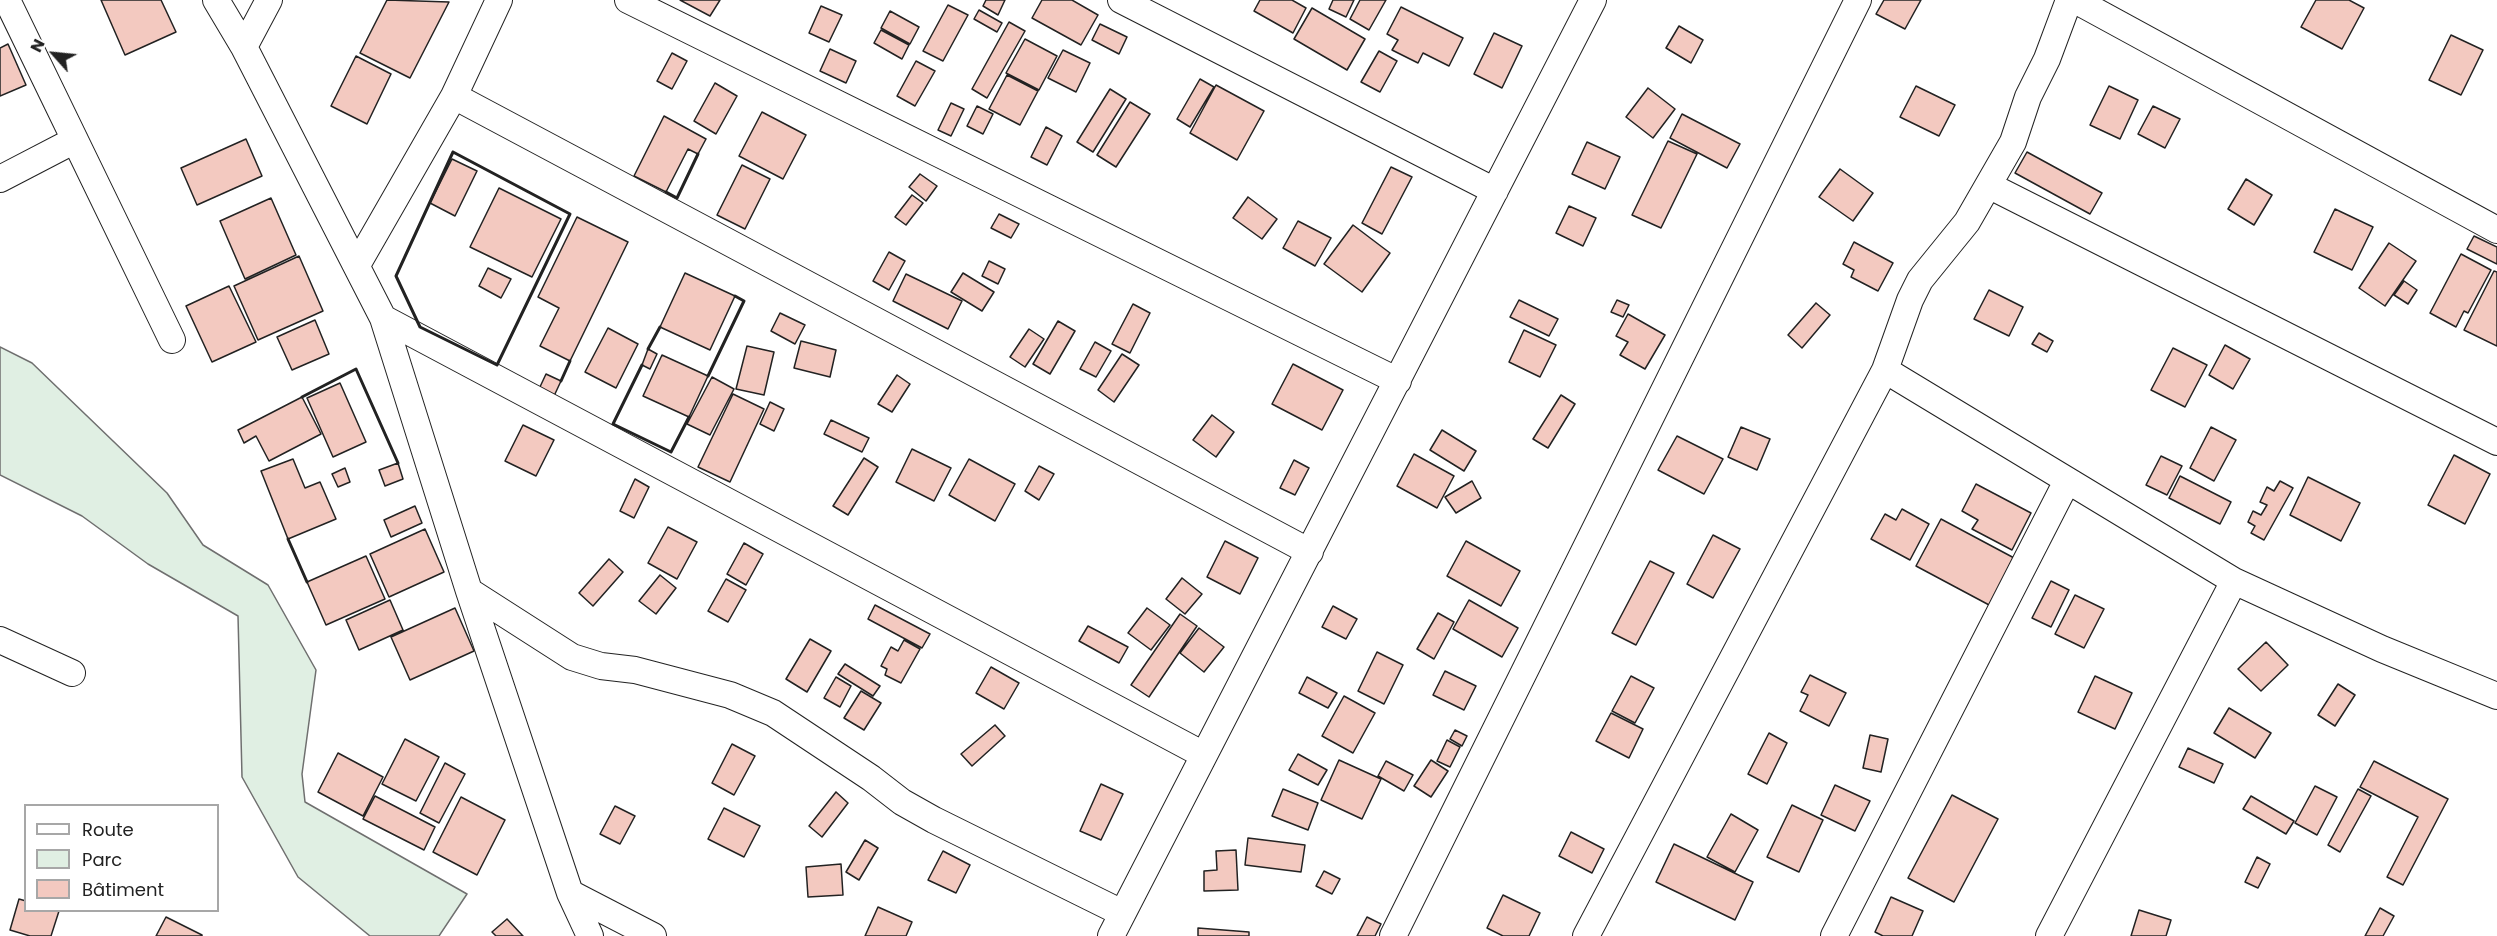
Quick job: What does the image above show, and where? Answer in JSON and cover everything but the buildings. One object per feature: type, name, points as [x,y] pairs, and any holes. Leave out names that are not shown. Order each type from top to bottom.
[{"type":"street","points":[[7,0],[172,340]]},
{"type":"street","points":[[216,0],[244,47],[383,318],[469,591],[570,893],[590,936]]},
{"type":"street","points":[[244,47],[269,0]]},
{"type":"street","points":[[357,265],[454,96],[499,0]]},
{"type":"street","points":[[628,0],[1398,381]]},
{"type":"street","points":[[1121,0],[1495,191]]},
{"type":"street","points":[[1111,936],[1202,754],[1310,552],[1593,0]]},
{"type":"street","points":[[1393,936],[1858,0]]},
{"type":"street","points":[[1586,936],[1885,370],[1910,300],[1920,280],[1967,222],[1990,186],[2013,142],[2028,97],[2047,59],[2069,0]]},
{"type":"street","points":[[2075,0],[2497,230]]},
{"type":"street","points":[[454,96],[1310,552]]},
{"type":"street","points":[[0,179],[75,140]]},
{"type":"street","points":[[1990,186],[2497,442]]},
{"type":"street","points":[[383,318],[1202,754]]},
{"type":"street","points":[[1885,370],[2234,581],[2382,649],[2497,696]]},
{"type":"street","points":[[1834,936],[2067,481]]},
{"type":"street","points":[[2049,936],[2234,581]]},
{"type":"street","points":[[469,591],[572,657],[601,666],[636,670],[730,695],[772,713],[926,816],[1122,913]]},
{"type":"street","points":[[0,640],[72,673]]},
{"type":"street","points":[[570,893],[654,936]]},
{"type":"green space","points":[[0,347],[32,363],[167,493],[203,545],[268,585],[316,670],[302,774],[305,802],[467,894],[439,936],[370,936],[298,877],[242,777],[238,616],[148,564],[82,516],[0,475]]},
{"type":"wall","points":[[453,152],[570,214],[497,365],[420,327],[396,276],[453,152]]},
{"type":"wall","points":[[666,192],[677,198],[698,154]]},
{"type":"wall","points":[[708,376],[744,301],[735,296]]},
{"type":"wall","points":[[648,349],[660,327]]},
{"type":"wall","points":[[561,381],[570,361]]},
{"type":"wall","points":[[642,365],[613,424],[671,452],[689,417]]},
{"type":"wall","points":[[302,397],[356,369],[398,463]]},
{"type":"wall","points":[[288,539],[307,582]]}]
